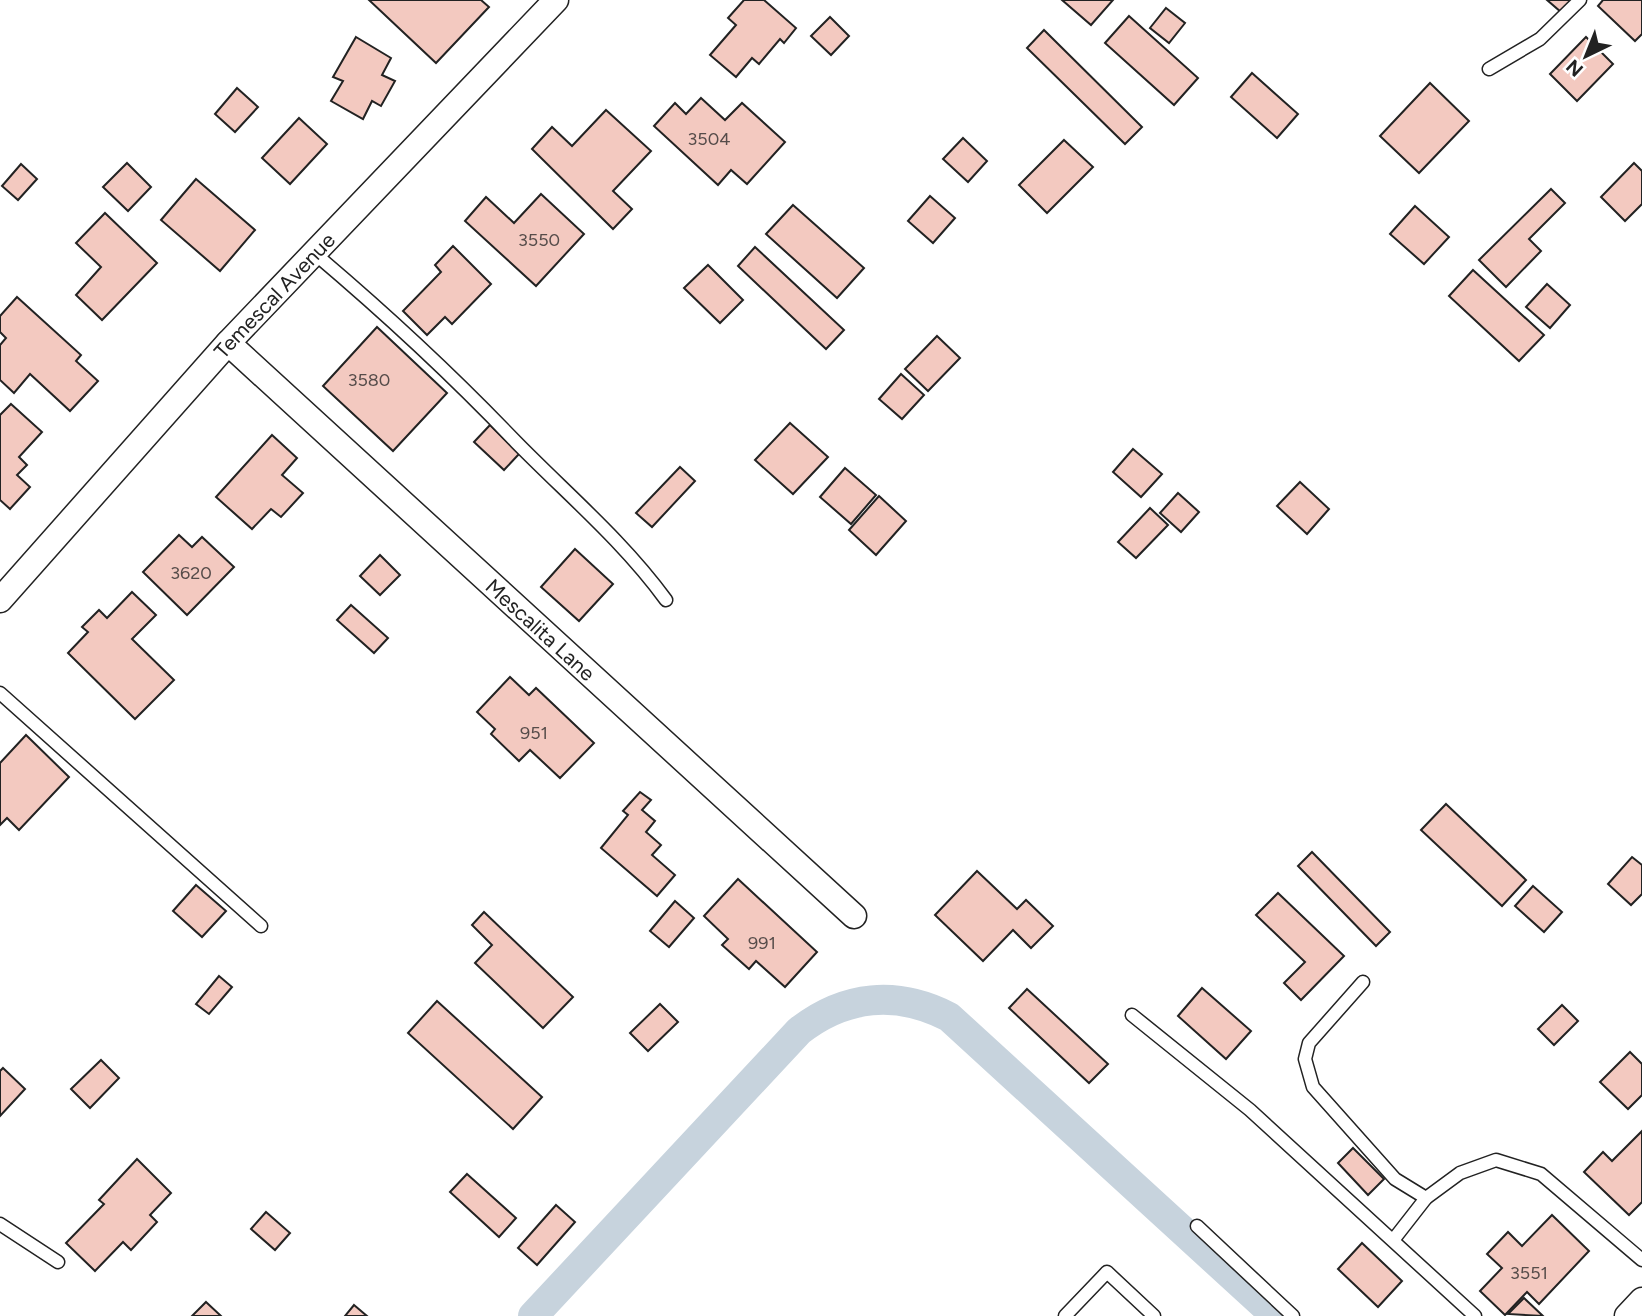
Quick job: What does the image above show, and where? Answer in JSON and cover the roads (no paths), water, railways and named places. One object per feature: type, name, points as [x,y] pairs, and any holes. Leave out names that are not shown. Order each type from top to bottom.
[{"type":"street","name":"Temescal Avenue","points":[[0,600],[228,343],[556,0]]},
{"type":"street","name":"Mescalita Lane","points":[[228,343],[854,916]]},
{"type":"street","points":[[1627,1316],[1642,1300]]},
{"type":"lane","points":[[1489,69],[1540,39],[1580,0]]},
{"type":"lane","points":[[314,253],[480,403],[610,533],[644,570],[666,600]]},
{"type":"lane","points":[[0,693],[261,926]]},
{"type":"lane","points":[[1363,982],[1309,1043],[1305,1059],[1313,1087],[1395,1179],[1426,1198]]},
{"type":"lane","points":[[1132,1015],[1250,1110],[1475,1316]]},
{"type":"lane","points":[[1394,1240],[1426,1198],[1460,1173],[1496,1160],[1541,1174],[1642,1260]]},
{"type":"lane","points":[[0,1224],[58,1262]]},
{"type":"lane","points":[[1197,1226],[1293,1316]]},
{"type":"lane","points":[[1065,1316],[1107,1272],[1154,1316]]},
{"type":"waterway","points":[[533,1316],[799,1031],[835,1010],[872,1000],[910,1003],[949,1017],[1276,1316]]}]
